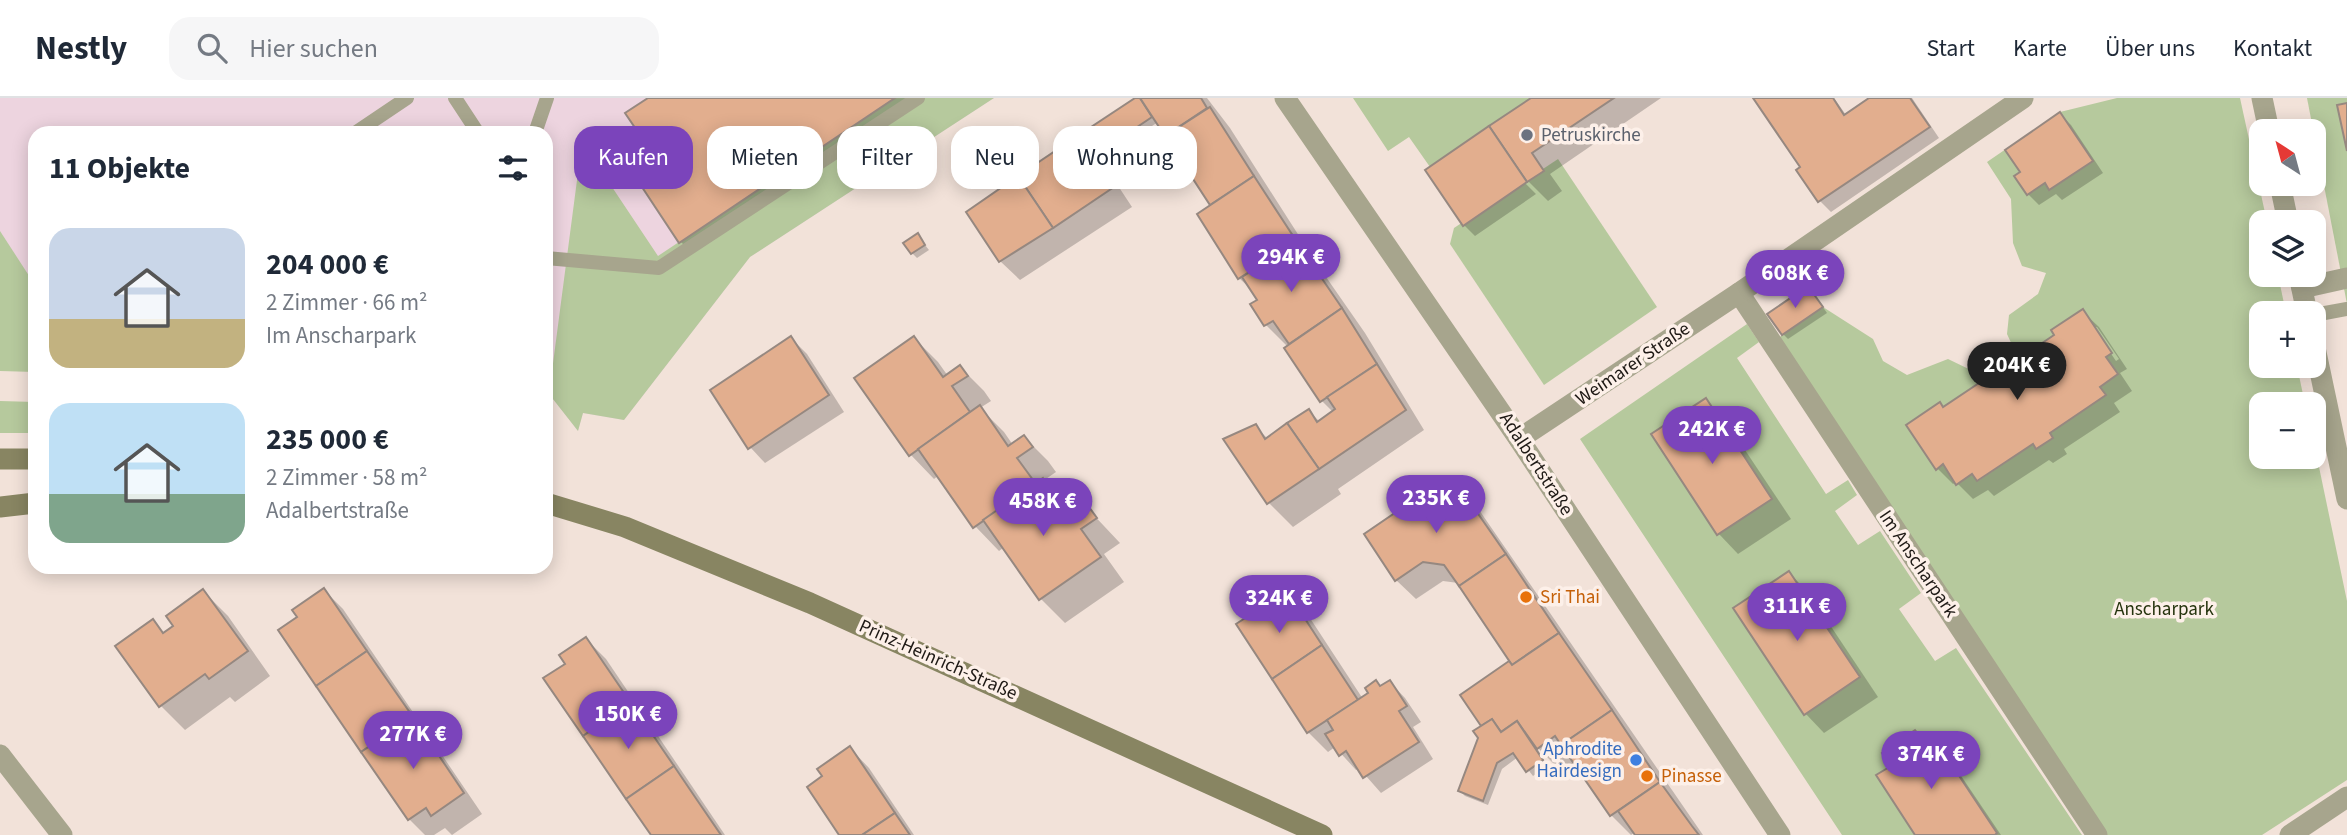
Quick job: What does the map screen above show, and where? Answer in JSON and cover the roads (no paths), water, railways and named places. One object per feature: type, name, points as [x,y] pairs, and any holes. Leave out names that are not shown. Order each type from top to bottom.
[{"type":"main road","points":[[0,459],[28,459]]},
{"type":"main road","points":[[0,507],[28,504]]},
{"type":"main road","name":"Prinz-Heinrich-Straße","points":[[553,505],[625,527],[810,603],[1322,835]]},
{"type":"street","name":"Adalbertstraße","points":[[1285,98],[1519,439],[1780,835]]},
{"type":"street","name":"Weimarer Straße","points":[[1519,439],[1739,293],[2023,98]]},
{"type":"street","points":[[2262,98],[2266,119]]},
{"type":"street","points":[[2326,279],[2347,278]]},
{"type":"street","name":"Im Anscharpark","points":[[1739,293],[2098,835]]},
{"type":"street","points":[[2321,378],[2347,499]]},
{"type":"street","points":[[0,755],[62,835]]},
{"type":"street","points":[[2290,835],[2347,797]]},
{"type":"lane","points":[[374,126],[407,98]]},
{"type":"lane","points":[[455,98],[473,126]]},
{"type":"lane","points":[[537,126],[547,98]]},
{"type":"lane","points":[[553,259],[659,268],[918,98]]},
{"type":"lane","points":[[2326,313],[2347,309]]},
{"type":"place","name":"Petruskirche","points":[[1527,135]]},
{"type":"place","name":"Sri Thai","points":[[1526,597]]},
{"type":"place","name":"Aphrodite Hairdesign","points":[[1636,760]]},
{"type":"place","name":"Pinasse","points":[[1647,776]]},
{"type":"park label","name":"Anscharpark","points":[[2164,609]]}]
